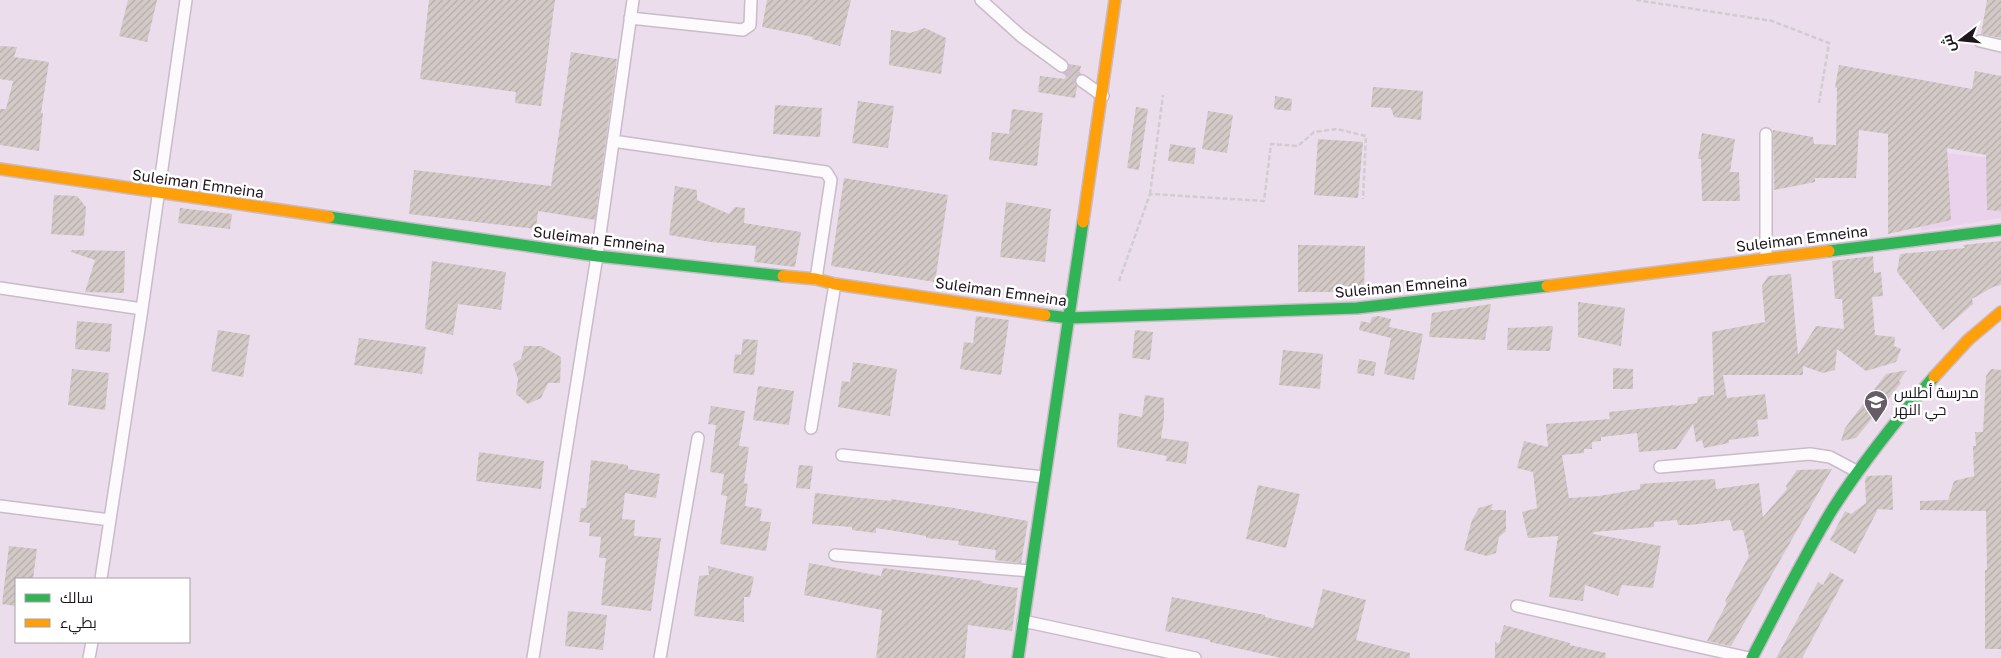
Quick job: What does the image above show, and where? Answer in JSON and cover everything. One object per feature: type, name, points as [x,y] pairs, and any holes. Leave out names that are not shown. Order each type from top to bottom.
[{"type":"street","points":[[101,578],[186,0]]},
{"type":"street","points":[[533,658],[597,256],[633,0]]},
{"type":"street","points":[[630,18],[743,30],[750,25],[751,0]]},
{"type":"street","points":[[981,0],[1021,36],[1062,66]]},
{"type":"street","points":[[1018,658],[1103,96],[1115,0]]},
{"type":"street","points":[[1980,41],[2001,46]]},
{"type":"street","points":[[1082,81],[1103,96]]},
{"type":"street","points":[[1766,134],[1766,259]]},
{"type":"street","points":[[613,142],[826,172],[831,180],[816,279]]},
{"type":"street","name":"Suleiman Emneina","points":[[0,169],[597,256],[816,279],[835,284],[1068,318],[1357,308],[1505,293],[2001,230]]},
{"type":"street","points":[[811,428],[835,284]]},
{"type":"street","points":[[0,288],[142,309]]},
{"type":"street","points":[[1517,606],[1751,658],[1818,534],[1858,472],[1892,426],[1940,370],[1972,336],[2001,312]]},
{"type":"street","points":[[660,658],[698,438]]},
{"type":"street","points":[[1660,467],[1810,454],[1830,457],[1858,472]]},
{"type":"street","points":[[842,455],[1044,477]]},
{"type":"street","points":[[0,506],[110,520]]},
{"type":"street","points":[[836,555],[1030,571]]},
{"type":"street","points":[[1023,621],[1194,658]]},
{"type":"street","points":[[89,658],[92,643]]},
{"type":"path","points":[[1636,0],[1772,21],[1829,43],[1819,103]]},
{"type":"path","points":[[1119,281],[1150,194],[1164,95]]},
{"type":"path","points":[[1150,194],[1264,201],[1272,144],[1298,146],[1314,132],[1337,129],[1366,136],[1362,199]]},
{"type":"shaded area","points":[[1917,150],[2001,159],[2001,218],[1921,231]]},
{"type":"building","points":[[128,0],[157,0],[147,42],[119,36]]},
{"type":"building","points":[[429,0],[555,0],[541,106],[515,103],[516,92],[420,79]]},
{"type":"building","points":[[767,0],[851,0],[840,46],[812,39],[813,37],[762,27]]},
{"type":"building","points":[[1987,0],[2001,0],[2001,38],[1981,34]]},
{"type":"building","points":[[925,28],[946,38],[941,74],[889,65],[891,30],[910,33]]},
{"type":"building","points":[[0,46],[17,47],[14,57],[49,62],[41,113],[43,113],[39,151],[0,145],[0,109],[6,109],[13,81],[0,79]]},
{"type":"building","points":[[571,52],[617,59],[595,220],[538,211],[536,229],[409,214],[414,170],[551,186]]},
{"type":"building","points":[[1069,64],[1081,66],[1075,80],[1077,87],[1075,98],[1038,92],[1040,76],[1065,79]]},
{"type":"building","points":[[1839,65],[1972,89],[1975,71],[2001,76],[2001,211],[1987,210],[1986,155],[1947,148],[1951,220],[1888,234],[1888,134],[1859,130],[1856,178],[1815,178],[1815,182],[1774,190],[1773,130],[1813,137],[1814,144],[1836,145],[1837,88],[1835,87]]},
{"type":"building","points":[[1373,87],[1423,91],[1421,120],[1394,117],[1391,108],[1371,107]]},
{"type":"building","points":[[1275,96],[1292,99],[1291,111],[1274,109]]},
{"type":"building","points":[[858,101],[894,106],[888,148],[852,143]]},
{"type":"building","points":[[775,105],[822,108],[820,137],[773,134]]},
{"type":"building","points":[[1136,107],[1148,109],[1139,170],[1127,168]]},
{"type":"building","points":[[1012,109],[1043,113],[1037,166],[989,160],[992,132],[1009,134]]},
{"type":"building","points":[[1208,111],[1233,115],[1227,153],[1202,149]]},
{"type":"building","points":[[1702,133],[1735,139],[1730,172],[1739,172],[1740,201],[1702,201],[1701,159],[1698,159]]},
{"type":"building","points":[[1318,139],[1363,142],[1358,198],[1314,195]]},
{"type":"building","points":[[1170,144],[1196,148],[1194,164],[1168,161]]},
{"type":"building","points":[[844,178],[948,195],[935,282],[831,266]]},
{"type":"building","points":[[675,186],[697,190],[697,200],[729,214],[735,207],[745,208],[744,223],[801,232],[795,267],[754,262],[756,246],[711,242],[669,235]]},
{"type":"building","points":[[54,195],[77,196],[86,207],[84,236],[51,234]]},
{"type":"building","points":[[1006,202],[1051,209],[1045,262],[1000,257]]},
{"type":"building","points":[[180,208],[232,214],[230,229],[178,223]]},
{"type":"building","points":[[2001,241],[2001,285],[1993,287],[1972,299],[1973,304],[1943,330],[1897,272],[1900,254],[1965,248],[1963,245]]},
{"type":"building","points":[[1298,245],[1365,246],[1364,292],[1298,292]]},
{"type":"building","points":[[72,250],[125,251],[124,293],[85,292],[95,260],[71,252]]},
{"type":"building","points":[[1873,256],[1874,273],[1881,272],[1883,296],[1872,297],[1875,335],[1895,337],[1894,346],[1901,349],[1896,362],[1866,371],[1837,349],[1835,370],[1823,373],[1803,366],[1803,375],[1723,375],[1727,398],[1765,394],[1768,419],[1757,420],[1759,436],[1729,440],[1729,443],[1704,448],[1702,440],[1696,442],[1693,424],[1676,449],[1639,452],[1637,433],[1601,437],[1601,441],[1592,442],[1592,449],[1584,449],[1584,453],[1562,455],[1569,498],[1599,496],[1640,489],[1640,484],[1715,479],[1716,489],[1759,483],[1763,517],[1787,489],[1786,486],[1797,470],[1832,469],[1731,646],[1707,641],[1727,603],[1725,601],[1749,556],[1743,530],[1733,531],[1730,520],[1690,525],[1678,525],[1677,520],[1654,522],[1654,527],[1594,532],[1593,534],[1661,546],[1653,588],[1622,585],[1618,596],[1585,585],[1583,601],[1549,597],[1558,536],[1528,538],[1522,512],[1537,508],[1533,472],[1517,468],[1524,441],[1548,447],[1546,424],[1610,419],[1609,412],[1697,403],[1698,397],[1714,395],[1712,332],[1765,322],[1762,286],[1768,276],[1791,274],[1798,355],[1816,326],[1844,329],[1842,299],[1835,299],[1832,261]]},
{"type":"building","points":[[432,261],[506,272],[501,310],[458,304],[453,335],[425,329]]},
{"type":"building","points":[[1578,302],[1625,308],[1621,346],[1578,337]]},
{"type":"building","points":[[1491,304],[1485,340],[1429,337],[1432,313]]},
{"type":"building","points":[[976,316],[1009,320],[1001,375],[960,369],[964,342],[973,343]]},
{"type":"building","points":[[1378,316],[1391,319],[1389,327],[1423,334],[1414,380],[1384,374],[1391,338],[1359,330],[1361,321],[1370,323],[1372,317]]},
{"type":"building","points":[[77,321],[112,324],[110,352],[75,349]]},
{"type":"building","points":[[1553,326],[1550,351],[1507,350],[1508,328]]},
{"type":"building","points":[[218,330],[250,335],[243,377],[211,371]]},
{"type":"building","points":[[1135,330],[1153,332],[1150,360],[1132,358]]},
{"type":"building","points":[[359,338],[426,347],[422,374],[354,365]]},
{"type":"building","points":[[743,339],[758,340],[754,375],[733,373],[735,354],[741,355]]},
{"type":"building","points":[[524,346],[541,346],[561,357],[560,383],[548,383],[541,398],[528,404],[516,394],[518,379],[513,364],[521,359]]},
{"type":"building","points":[[1283,350],[1323,354],[1320,389],[1279,385]]},
{"type":"building","points":[[1359,359],[1376,362],[1374,376],[1357,373]]},
{"type":"building","points":[[853,362],[897,369],[890,416],[838,407],[842,381],[850,382]]},
{"type":"building","points":[[1613,368],[1633,369],[1633,389],[1613,389]]},
{"type":"building","points":[[72,369],[109,373],[105,410],[68,405]]},
{"type":"building","points":[[1991,369],[2001,370],[2001,649],[1985,649],[1986,511],[1920,510],[1920,501],[1948,500],[1954,481],[1974,476],[1973,446],[1976,446],[1975,432],[1983,432],[1986,376]]},
{"type":"building","points":[[1907,370],[1899,381],[1901,383],[1856,438],[1841,441],[1845,428],[1886,374]]},
{"type":"building","points":[[758,386],[794,391],[789,425],[753,420]]},
{"type":"building","points":[[1145,395],[1164,398],[1161,438],[1189,442],[1186,464],[1166,461],[1167,456],[1117,447],[1119,413],[1142,417]]},
{"type":"building","points":[[711,406],[745,411],[739,446],[749,447],[744,483],[748,484],[745,506],[762,509],[760,521],[771,522],[766,551],[720,544],[727,496],[721,495],[724,474],[710,472],[716,425],[708,424]]},
{"type":"building","points":[[479,452],[544,461],[541,489],[476,481]]},
{"type":"building","points":[[591,460],[628,465],[628,469],[660,474],[656,498],[625,493],[622,519],[635,520],[634,536],[661,538],[651,611],[601,605],[606,558],[599,558],[601,537],[589,536],[590,523],[579,522],[581,508],[586,508]]},
{"type":"building","points":[[799,465],[813,466],[810,489],[796,488]]},
{"type":"building","points":[[1892,475],[1893,510],[1878,509],[1855,554],[1830,540],[1845,511],[1851,514],[1866,503],[1865,479],[1867,476]]},
{"type":"building","points":[[1258,485],[1300,494],[1286,548],[1246,539]]},
{"type":"building","points":[[815,493],[891,501],[891,499],[1028,521],[1021,563],[995,560],[996,550],[958,545],[959,541],[926,538],[926,536],[876,528],[876,533],[852,530],[852,527],[812,524]]},
{"type":"building","points":[[1493,504],[1491,510],[1506,510],[1506,531],[1499,537],[1496,553],[1487,556],[1464,550],[1472,520],[1479,508]]},
{"type":"building","points":[[9,546],[37,549],[33,578],[15,578],[15,606],[2,604]]},
{"type":"building","points":[[809,563],[881,576],[883,568],[982,581],[982,583],[1018,588],[1012,631],[968,625],[965,658],[876,658],[882,610],[804,595]]},
{"type":"building","points":[[708,566],[754,577],[750,597],[744,597],[744,622],[694,616],[699,576],[709,575]]},
{"type":"building","points":[[1830,572],[1844,580],[1802,658],[1776,658],[1818,582],[1823,585]]},
{"type":"building","points":[[1323,589],[1366,600],[1356,640],[1410,653],[1410,658],[1281,658],[1165,631],[1172,597],[1265,615],[1265,617],[1313,628]]},
{"type":"building","points":[[568,611],[607,615],[603,650],[565,646]]},
{"type":"building","points":[[1504,625],[1570,643],[1570,645],[1606,653],[1605,658],[1495,658],[1495,642],[1499,644]]},
{"type":"tunnel","points":[[1062,66],[1082,81]]},
{"type":"traffic: fast","points":[[329,217],[597,256],[783,276]]},
{"type":"traffic: fast","points":[[1018,658],[1083,222]]},
{"type":"traffic: fast","points":[[1829,251],[2001,230]]},
{"type":"traffic: fast","points":[[1045,315],[1068,318],[1357,308],[1547,286]]},
{"type":"traffic: fast","points":[[1752,658],[1832,510],[1880,442],[1934,377]]},
{"type":"traffic: slow","points":[[1083,222],[1115,0]]},
{"type":"traffic: slow","points":[[0,169],[329,217]]},
{"type":"traffic: slow","points":[[1547,286],[1829,251]]},
{"type":"traffic: slow","points":[[783,276],[816,279],[835,284],[1045,315]]},
{"type":"traffic: slow","points":[[1934,377],[1968,340],[2001,312]]},
{"type":"place","name":"مدرسة أطلس حي النهر","points":[[1876,423]]}]
